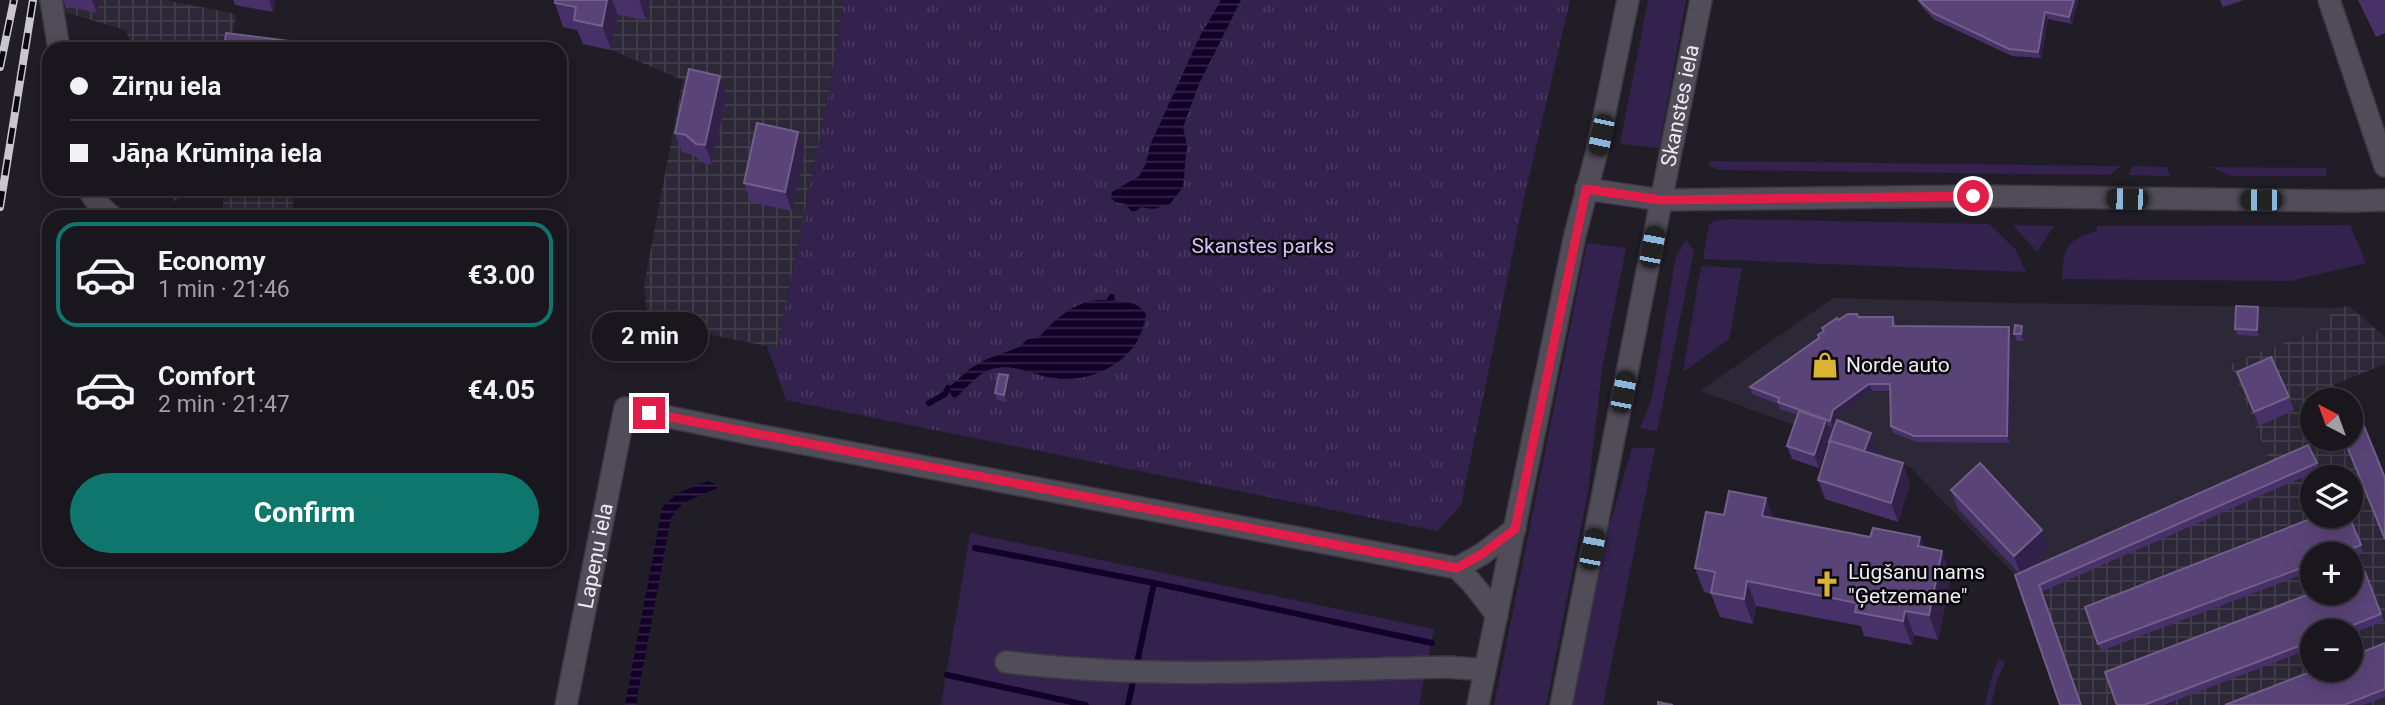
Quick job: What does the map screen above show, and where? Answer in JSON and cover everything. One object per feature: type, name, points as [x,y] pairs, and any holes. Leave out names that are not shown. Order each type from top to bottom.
[{"type":"main road","points":[[51,0],[58,42]]},
{"type":"main road","points":[[1478,705],[1628,0]]},
{"type":"main road","name":"Skanstes iela","points":[[1561,705],[1701,0]]},
{"type":"main road","points":[[2329,0],[2385,166]]},
{"type":"main road","points":[[1586,189],[1661,200],[1973,196],[2385,200]]},
{"type":"main road","points":[[93,196],[104,210]]},
{"type":"main road","name":"Lapeņu iela","points":[[566,705],[625,408],[1457,568]]},
{"type":"main road","points":[[1497,615],[1457,568],[1482,554],[1515,529]]},
{"type":"main road","points":[[1006,662],[1051,668],[1156,673],[1448,667],[1485,670]]},
{"type":"shaded area","points":[[66,0],[165,0],[236,14],[232,42],[130,42],[126,30],[64,12]]},
{"type":"shaded area","points":[[569,0],[844,0],[828,97],[777,348],[648,322],[644,285],[683,80],[611,50],[583,44],[585,32],[563,27]]},
{"type":"shaded area","points":[[1221,0],[1241,0],[1199,84],[1183,127],[1187,145],[1183,187],[1170,204],[1153,209],[1141,207],[1131,211],[1125,204],[1115,202],[1111,198],[1112,192],[1139,176],[1146,163],[1151,143],[1200,36]]},
{"type":"shaded area","points":[[173,196],[185,196],[174,201]]},
{"type":"shaded area","points":[[223,196],[294,196],[292,210],[223,210]]},
{"type":"shaded area","points":[[1111,293],[1114,294],[1115,301],[1133,303],[1146,314],[1136,343],[1114,365],[1086,377],[1071,379],[1048,377],[1018,369],[996,368],[978,377],[954,400],[948,388],[971,368],[1019,347],[1028,339],[1038,338],[1068,311],[1086,302],[1106,300]]},
{"type":"shaded area","points":[[1833,298],[2335,308],[2323,328],[2230,364],[2270,462],[2017,577],[1910,467],[1700,391]]},
{"type":"shaded area","points":[[2349,306],[2385,337],[2385,364],[2333,385],[2334,388],[2300,388],[2300,452],[2361,452],[2385,479],[2385,705],[2060,705],[2017,582],[2273,469],[2230,364],[2323,328],[2335,308]]},
{"type":"shaded area","points":[[707,481],[718,485],[717,488],[683,503],[671,518],[636,705],[625,705],[662,508],[676,494]]},
{"type":"green space","name":"Skanstes parks","points":[[844,0],[1570,0],[1522,207],[1461,505],[1437,531],[786,400],[767,346],[777,348],[828,97]]},
{"type":"green space","points":[[1648,0],[1686,0],[1659,148],[1620,144]]},
{"type":"green space","points":[[1709,161],[2120,166],[2110,175],[1718,170],[1709,165]]},
{"type":"green space","points":[[2132,166],[2167,167],[2170,176],[2129,175]]},
{"type":"green space","points":[[2210,167],[2326,168],[2326,176],[2232,176]]},
{"type":"green space","points":[[1728,219],[1989,224],[2015,249],[2026,272],[1703,259],[1709,225],[1714,221]]},
{"type":"green space","points":[[2013,225],[2054,226],[2037,252]]},
{"type":"green space","points":[[2350,225],[2366,263],[2290,281],[2062,279],[2068,247],[2079,238],[2097,231],[2097,226]]},
{"type":"green space","points":[[1686,240],[1694,251],[1657,431],[1640,428],[1652,398],[1676,256]]},
{"type":"green space","points":[[1587,243],[1626,248],[1602,369],[1588,492],[1546,705],[1494,705]]},
{"type":"green space","points":[[1701,266],[1742,268],[1729,339],[1683,372]]},
{"type":"green space","points":[[1632,448],[1655,448],[1603,705],[1572,705],[1600,557]]},
{"type":"green space","points":[[970,533],[1434,629],[1419,705],[941,705]]},
{"type":"green space","points":[[1999,658],[2005,663],[1991,705],[1985,705],[1992,675]]},
{"type":"building","points":[[555,0],[607,0],[602,26],[574,20],[576,7],[555,3]]},
{"type":"building","points":[[1919,0],[2074,0],[2069,17],[2045,12],[2038,52],[2009,49],[1933,13]]},
{"type":"building","points":[[226,33],[290,41],[290,42],[225,42]]},
{"type":"building","points":[[689,69],[720,76],[705,145],[696,144],[686,135],[675,133]]},
{"type":"building","points":[[757,123],[798,132],[785,192],[744,183]]},
{"type":"building","points":[[2236,306],[2258,307],[2257,330],[2235,329]]},
{"type":"building","points":[[1848,314],[1857,314],[1858,317],[1893,317],[1893,326],[2009,327],[2007,436],[1914,436],[1891,426],[1890,384],[1869,384],[1833,410],[1830,421],[1778,402],[1779,398],[1750,387],[1819,338],[1818,335],[1824,331],[1822,328]]},
{"type":"building","points":[[2015,325],[2022,326],[2021,334],[2014,334]]},
{"type":"building","points":[[2271,357],[2289,397],[2254,412],[2237,372]]},
{"type":"building","points":[[999,374],[1008,375],[1004,395],[995,393]]},
{"type":"building","points":[[1799,411],[1826,420],[1814,455],[1787,446]]},
{"type":"building","points":[[1837,420],[1871,433],[1864,451],[1829,442]]},
{"type":"building","points":[[2363,423],[2385,478],[2385,539],[2363,485],[2363,465],[2355,465],[2349,452],[2363,451]]},
{"type":"building","points":[[1830,441],[1903,463],[1891,503],[1818,480]]},
{"type":"building","points":[[2300,449],[2300,452],[2312,452],[2317,463],[2300,465],[2300,470],[2039,585],[2081,705],[2060,705],[2015,575]]},
{"type":"building","points":[[1980,463],[2042,530],[2014,556],[1951,490]]},
{"type":"building","name":"Lūgšanu nams \"Ģetzemane\"","points":[[1729,491],[1766,498],[1762,516],[1870,537],[1873,528],[1920,537],[1918,546],[1942,551],[1929,615],[1905,611],[1903,621],[1855,612],[1857,603],[1747,581],[1744,599],[1711,593],[1715,572],[1695,568],[1706,512],[1724,515]]},
{"type":"building","points":[[2300,523],[2300,528],[2354,528],[2360,542],[2300,542],[2300,568],[2098,644],[2085,607]]},
{"type":"building","points":[[2365,572],[2381,614],[2363,621],[2300,619],[2300,646],[2144,705],[2117,705],[2105,672],[2300,598],[2300,605],[2363,605]]},
{"type":"building","points":[[2385,643],[2385,689],[2344,705],[2225,705],[2300,676],[2300,682],[2363,682],[2363,652]]},
{"type":"waterway","points":[[929,403],[945,394],[948,388]]},
{"type":"waterway","points":[[975,548],[1154,583],[1432,643]]},
{"type":"waterway","points":[[1128,705],[1154,583]]},
{"type":"waterway","points":[[947,675],[1086,705]]},
{"type":"railway","points":[[0,67],[14,0]]},
{"type":"railway","points":[[0,207],[33,0]]},
{"type":"place","name":"Norde auto","points":[[1825,365]]},
{"type":"place","name":"Lūgšanu nams \"Ģetzemane\"","points":[[1827,584]]},
{"type":"route","points":[[649,413],[1457,568],[1482,554],[1515,529],[1586,189],[1661,200],[1973,196]]}]
